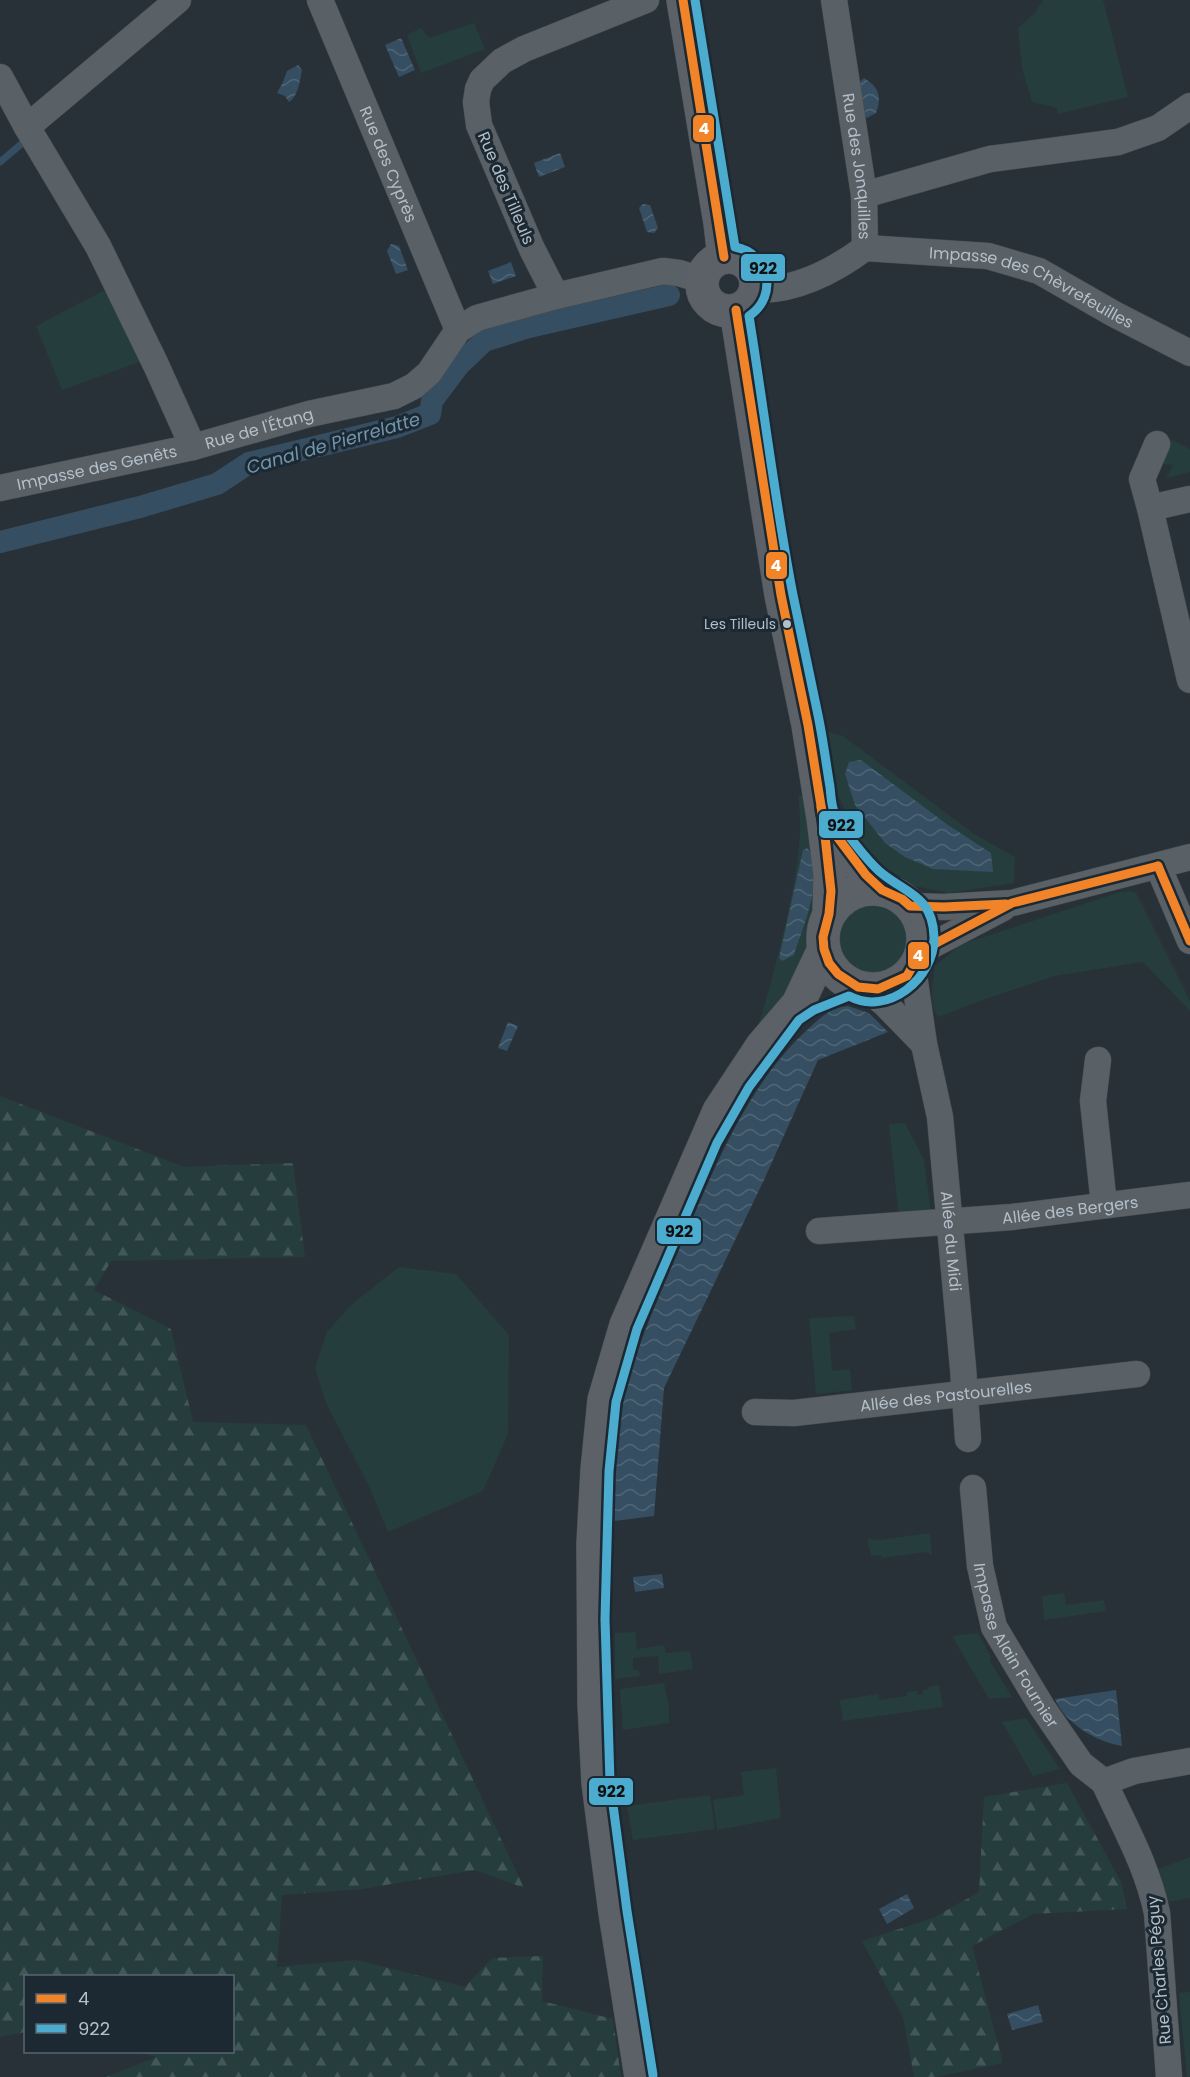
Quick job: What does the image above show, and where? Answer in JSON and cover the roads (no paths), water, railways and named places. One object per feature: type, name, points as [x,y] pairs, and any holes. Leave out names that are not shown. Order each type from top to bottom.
[{"type":"main road","points":[[683,0],[724,257]]},
{"type":"main road","points":[[745,300],[718,309],[711,304],[702,289],[702,280],[709,265],[724,257],[735,257],[752,269],[756,279],[745,300],[782,595],[808,725],[823,818],[830,874],[830,914]]},
{"type":"main road","points":[[798,1004],[859,986],[888,986],[907,976],[917,959],[921,927],[910,906],[902,899],[882,890],[866,875],[823,818]]},
{"type":"main road","points":[[859,986],[838,974],[829,963],[824,949],[825,925],[837,904],[846,897],[870,889],[882,890]]},
{"type":"main road","points":[[641,2077],[616,1923],[598,1783],[593,1640],[593,1544],[604,1400],[626,1325],[719,1111],[762,1046],[798,1004],[824,949]]},
{"type":"street","points":[[27,127],[178,0]]},
{"type":"street","name":"Rue des Cyprès","points":[[320,0],[458,330]]},
{"type":"street","name":"Rue des Tilleuls","points":[[556,296],[532,249],[479,125],[476,102],[478,89],[482,80],[502,61],[524,49],[646,0]]},
{"type":"street","name":"Rue des Jonquilles","points":[[745,300],[793,287],[853,257],[865,248],[864,195],[834,0]]},
{"type":"street","name":"Rue de l'Étang","points":[[0,77],[98,246],[193,447],[309,414],[394,396],[414,386],[429,373],[458,330],[477,318],[556,296],[663,271],[702,280]]},
{"type":"street","points":[[864,195],[990,159],[1118,142],[1158,128],[1190,106]]},
{"type":"street","name":"Impasse des Chèvrefeuilles","points":[[865,248],[988,256],[1039,271],[1114,314],[1190,353]]},
{"type":"street","points":[[1157,444],[1142,479],[1190,680]]},
{"type":"street","name":"Impasse des Genêts","points":[[0,488],[193,447]]},
{"type":"street","points":[[1150,508],[1190,499]]},
{"type":"street","points":[[910,906],[944,907],[1012,903],[1190,857]]},
{"type":"street","points":[[1158,866],[1190,940]]},
{"type":"street","points":[[917,959],[1012,903]]},
{"type":"street","name":"Allée du Midi","points":[[917,959],[924,1044],[939,1104],[968,1439]]},
{"type":"street","points":[[859,986],[885,1004],[924,1044]]},
{"type":"street","points":[[1098,1060],[1093,1101],[1104,1204]]},
{"type":"street","name":"Allée des Bergers","points":[[819,1231],[1012,1217],[1190,1195]]},
{"type":"street","name":"Allée des Pastourelles","points":[[755,1412],[794,1413],[1137,1374]]},
{"type":"street","name":"Impasse Alain Fournier","points":[[973,1488],[980,1566],[994,1627],[1042,1707],[1082,1764],[1104,1782]]},
{"type":"street","points":[[1104,1782],[1134,1771],[1190,1761]]},
{"type":"street","name":"Rue Charles Péguy","points":[[1104,1782],[1142,1861],[1153,1893],[1157,1913],[1169,2077]]},
{"type":"water","points":[[401,38],[415,70],[399,77],[385,45]]},
{"type":"water","points":[[298,65],[302,70],[297,92],[289,102],[285,96],[277,93],[287,71]]},
{"type":"water","points":[[864,78],[873,85],[879,97],[876,113],[867,118],[859,83]]},
{"type":"water","points":[[560,153],[565,167],[539,177],[534,163]]},
{"type":"water","points":[[643,204],[650,205],[658,228],[654,233],[647,232],[639,208]]},
{"type":"water","points":[[391,244],[399,246],[408,270],[396,274],[387,251]]},
{"type":"water","points":[[511,262],[516,276],[493,284],[488,271]]},
{"type":"water","points":[[861,760],[948,825],[991,853],[993,872],[933,869],[905,857],[885,843],[855,805],[845,774],[849,762]]},
{"type":"water","points":[[807,848],[813,858],[815,871],[811,900],[794,955],[782,961],[779,958],[803,850]]},
{"type":"water","points":[[848,1006],[869,1013],[888,1032],[818,1060],[763,1182],[664,1388],[654,1516],[614,1521],[617,1445],[629,1379],[649,1320],[719,1159],[748,1104],[784,1053],[825,1015]]},
{"type":"water","points":[[508,1022],[518,1026],[507,1051],[498,1048]]},
{"type":"water","points":[[662,1574],[664,1588],[635,1592],[633,1577]]},
{"type":"water","points":[[1116,1690],[1122,1746],[1092,1736],[1082,1730],[1066,1716],[1055,1699]]},
{"type":"water","points":[[907,1894],[914,1908],[887,1924],[879,1909]]},
{"type":"water","points":[[1038,2005],[1043,2022],[1012,2030],[1007,2014]]},
{"type":"waterway","points":[[0,162],[26,140]]},
{"type":"waterway","name":"Canal de Pierrelatte","points":[[0,542],[140,507],[217,484],[249,463],[397,427],[430,414],[432,401],[459,365],[484,341],[529,327],[669,295]]},
{"type":"place","name":"Les Tilleuls","points":[[787,624]]}]
